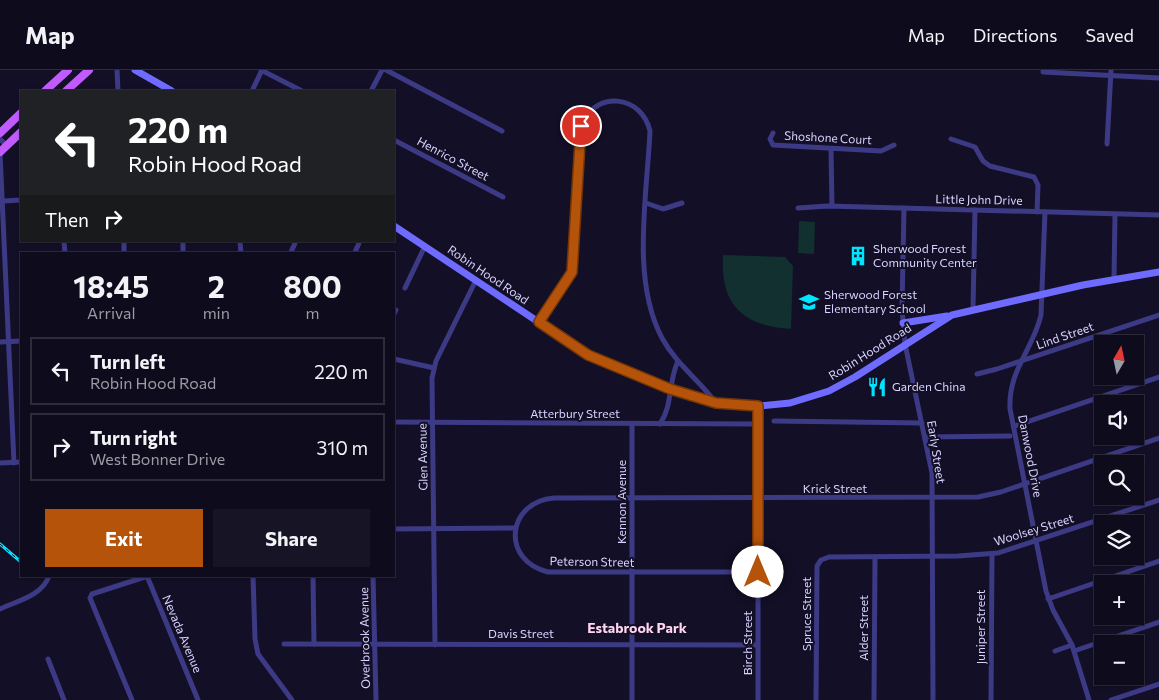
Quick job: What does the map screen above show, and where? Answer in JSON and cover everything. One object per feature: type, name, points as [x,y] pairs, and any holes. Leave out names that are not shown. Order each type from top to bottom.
[{"type":"main road","points":[[50,90],[68,70]]},
{"type":"main road","points":[[67,90],[88,70]]},
{"type":"main road","points":[[0,133],[20,114]]},
{"type":"main road","points":[[0,152],[20,133]]},
{"type":"street","points":[[117,70],[118,90]]},
{"type":"street","points":[[135,70],[170,90]]},
{"type":"street","points":[[252,90],[262,70],[300,90]]},
{"type":"street","points":[[372,90],[382,70]]},
{"type":"street","points":[[386,70],[502,131]]},
{"type":"street","points":[[1043,72],[1111,73],[1159,78]]},
{"type":"street","points":[[1107,144],[1111,73]]},
{"type":"street","points":[[539,322],[572,272],[581,126],[585,116],[598,105],[612,100],[626,102],[637,109],[646,119],[650,131],[643,262],[645,290],[662,338],[678,361],[716,403]]},
{"type":"street","name":"Shoshone Court","points":[[773,134],[770,141],[774,145],[882,150],[894,145]]},
{"type":"street","points":[[0,139],[7,146]]},
{"type":"street","points":[[951,139],[975,147],[983,161],[990,166],[1034,177],[1038,185],[1037,212]]},
{"type":"street","name":"Henrico Street","points":[[395,141],[503,197]]},
{"type":"street","points":[[831,149],[832,206]]},
{"type":"street","points":[[0,152],[4,201],[14,463]]},
{"type":"street","points":[[4,201],[20,200]]},
{"type":"street","points":[[646,203],[664,209],[682,203]]},
{"type":"street","name":"Little John Drive","points":[[798,208],[832,206],[1159,215]]},
{"type":"street","name":"Early Street","points":[[904,208],[903,323],[905,344],[932,473],[933,700]]},
{"type":"street","points":[[973,309],[975,210]]},
{"type":"street","name":"Danwood Drive","points":[[1045,212],[1039,323],[1012,381],[1010,398],[1048,599],[1072,645],[1089,700]]},
{"type":"street","points":[[1114,279],[1115,214]]},
{"type":"street","name":"Robin Hood Road","points":[[395,227],[588,355],[670,389],[716,403],[758,406],[790,403],[829,391],[952,315],[1114,279],[1159,272]]},
{"type":"street","points":[[405,288],[425,246]]},
{"type":"street","name":"Glen Avenue","points":[[435,644],[432,422],[434,368],[476,280]]},
{"type":"street","points":[[903,323],[952,315]]},
{"type":"street","name":"Lind Street","points":[[977,374],[1020,362],[1159,315]]},
{"type":"street","points":[[0,342],[20,341]]},
{"type":"street","points":[[395,358],[434,368]]},
{"type":"street","points":[[660,424],[669,407],[672,374],[678,361]]},
{"type":"street","points":[[1014,426],[1159,377]]},
{"type":"street","name":"Birch Street","points":[[758,406],[758,700]]},
{"type":"street","points":[[774,421],[922,422]]},
{"type":"street","name":"Atterbury Street","points":[[395,422],[757,424]]},
{"type":"street","name":"Kennon Avenue","points":[[632,424],[632,700]]},
{"type":"street","points":[[925,437],[1010,436]]},
{"type":"street","name":"Krick Street","points":[[515,528],[529,506],[544,499],[978,497],[1026,484],[1159,438]]},
{"type":"street","points":[[0,463],[20,462]]},
{"type":"street","name":"Woolsey Street","points":[[852,557],[992,554],[1036,542],[1159,500]]},
{"type":"street","points":[[395,530],[515,528]]},
{"type":"street","name":"Peterson Street","points":[[515,528],[514,537],[519,552],[528,563],[541,571],[632,573],[758,572]]},
{"type":"street","name":"Juniper Street","points":[[991,700],[992,554]]},
{"type":"street","name":"Spruce Street","points":[[816,700],[817,566],[825,557],[852,557]]},
{"type":"street","name":"Alder Street","points":[[874,700],[875,557]]},
{"type":"street","points":[[1048,599],[1159,561]]},
{"type":"street","points":[[0,609],[36,593],[44,586],[48,577]]},
{"type":"street","points":[[132,700],[90,598],[92,594],[144,577]]},
{"type":"street","name":"Nevada Avenue","points":[[147,577],[198,700]]},
{"type":"street","points":[[254,577],[255,639],[258,654],[292,700]]},
{"type":"street","points":[[313,577],[314,644]]},
{"type":"street","name":"Overbrook Avenue","points":[[374,577],[376,700]]},
{"type":"street","points":[[1074,651],[1159,622]]},
{"type":"street","name":"Davis Street","points":[[284,644],[758,645]]},
{"type":"street","points":[[1055,651],[1072,645]]},
{"type":"street","points":[[48,659],[64,700]]},
{"type":"street","points":[[1111,700],[1159,684]]},
{"type":"green space","points":[[799,221],[815,222],[814,254],[798,253]]},
{"type":"green space","points":[[723,255],[785,257],[793,266],[791,329],[760,323],[738,310],[731,300],[726,287],[723,272]]},
{"type":"railway","points":[[0,544],[20,561]]},
{"type":"place","name":"Sherwood Forest Community Center","points":[[858,256]]},
{"type":"place","name":"Sherwood Forest Elementary School","points":[[809,302]]},
{"type":"place","name":"Garden China","points":[[877,387]]},
{"type":"district","name":"Estabrook Park","points":[[637,628]]},
{"type":"route","points":[[581,126],[572,272],[539,322],[588,355],[670,389],[716,403],[750,407],[758,406],[758,572]]}]
